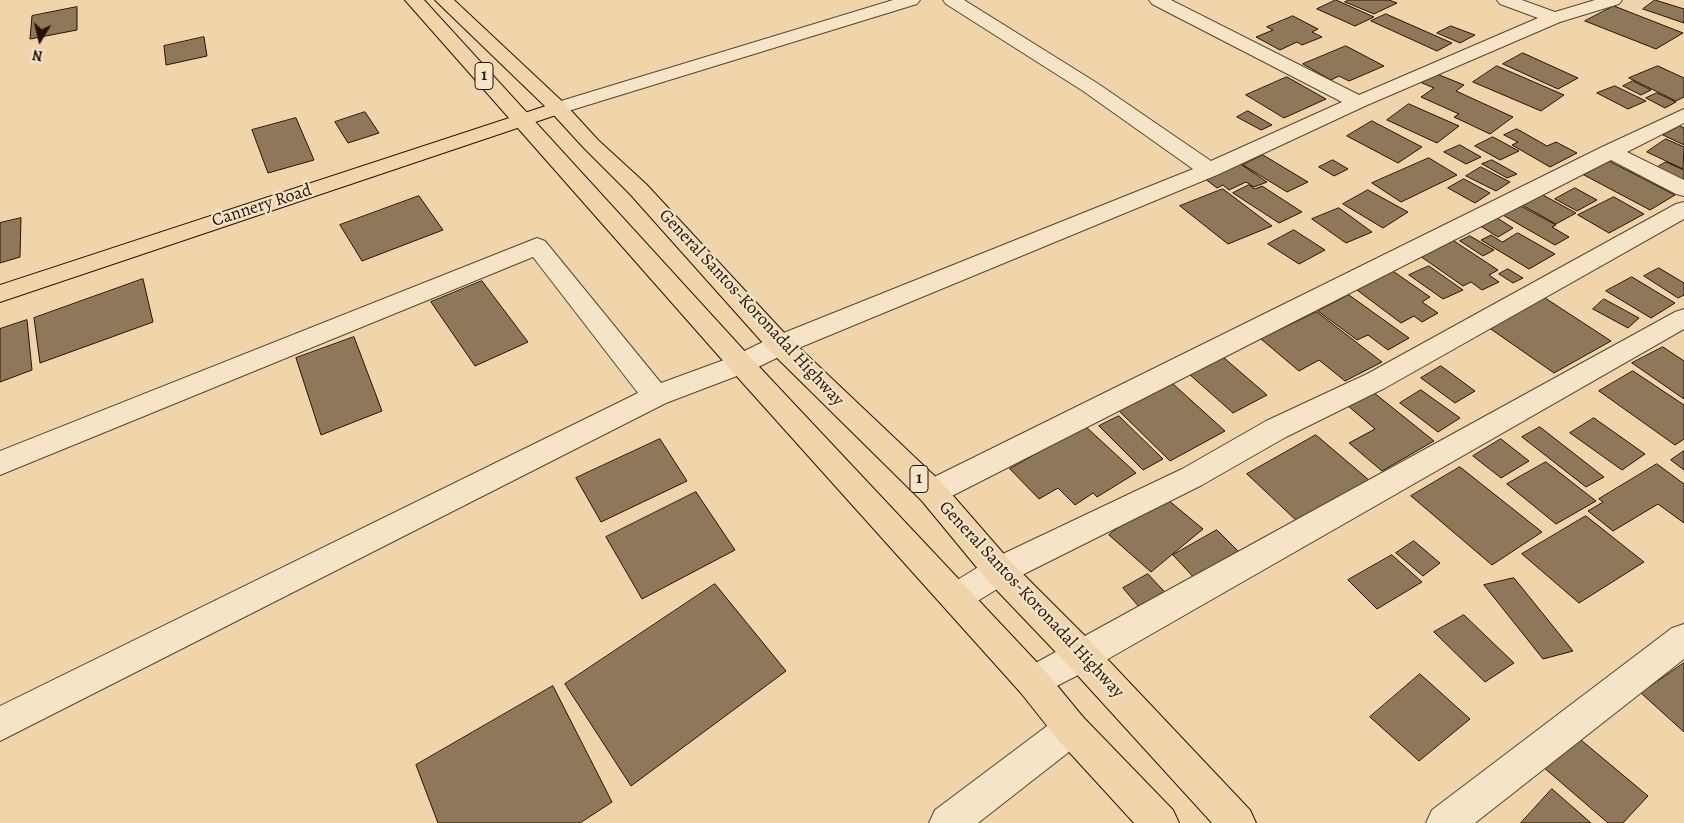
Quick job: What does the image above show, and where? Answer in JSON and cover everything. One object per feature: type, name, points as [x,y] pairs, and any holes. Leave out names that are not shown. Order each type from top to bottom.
[{"type":"main road","name":"1","points":[[414,0],[524,118],[552,153],[741,364],[957,597],[1033,682],[1071,729],[1160,823]]},
{"type":"main road","name":"1","points":[[444,0],[558,108]]},
{"type":"main road","name":"Cannery Road","points":[[0,294],[558,108]]},
{"type":"main road","name":"General Santos-Koronadal Highway","points":[[558,108],[591,144],[644,195],[780,344],[932,492],[999,571],[1082,656],[1237,823]]},
{"type":"street","points":[[558,108],[852,11],[911,0]]},
{"type":"street","points":[[952,0],[1090,87],[1209,170]]},
{"type":"street","points":[[1158,0],[1358,102]]},
{"type":"street","points":[[1506,0],[1554,18]]},
{"type":"street","points":[[0,724],[656,396],[741,364],[780,344],[1209,170],[1358,102],[1554,18],[1613,0]]},
{"type":"street","points":[[932,492],[1684,115]]},
{"type":"street","points":[[1609,151],[1684,189]]},
{"type":"street","points":[[957,597],[999,571],[1192,477],[1276,429],[1376,381],[1684,209]]},
{"type":"street","points":[[0,463],[537,246],[656,396]]},
{"type":"street","points":[[1033,682],[1684,318]]},
{"type":"street","points":[[1444,823],[1684,639]]},
{"type":"street","points":[[948,823],[1071,729]]},
{"type":"building","points":[[1336,0],[1374,17],[1355,26],[1317,9]]},
{"type":"building","points":[[1349,0],[1389,0],[1397,3],[1374,14],[1345,2]]},
{"type":"building","points":[[1655,0],[1684,9],[1684,23],[1643,9]]},
{"type":"building","points":[[1614,6],[1683,33],[1656,49],[1585,21]]},
{"type":"building","points":[[77,7],[77,30],[30,39],[32,16]]},
{"type":"building","points":[[1386,14],[1452,43],[1437,51],[1371,21]]},
{"type":"building","points":[[1293,16],[1318,29],[1312,32],[1322,37],[1302,45],[1297,42],[1280,50],[1256,37],[1273,30],[1267,27]]},
{"type":"building","points":[[1451,26],[1475,35],[1460,43],[1437,33]]},
{"type":"building","points":[[204,37],[207,56],[166,65],[164,46]]},
{"type":"building","points":[[1346,46],[1384,66],[1349,81],[1339,76],[1331,80],[1303,64]]},
{"type":"building","points":[[1523,53],[1578,78],[1558,89],[1503,64]]},
{"type":"building","points":[[1497,66],[1564,95],[1541,111],[1473,82]]},
{"type":"building","points":[[1658,66],[1684,78],[1684,97],[1676,101],[1629,78]]},
{"type":"building","points":[[1437,74],[1464,85],[1456,91],[1513,117],[1490,134],[1454,117],[1459,114],[1421,97],[1434,88],[1422,83]]},
{"type":"building","points":[[1287,77],[1326,99],[1284,118],[1246,95]]},
{"type":"building","points":[[1633,81],[1651,90],[1641,95],[1623,86]]},
{"type":"building","points":[[1615,86],[1646,101],[1628,109],[1597,93]]},
{"type":"building","points":[[1657,93],[1676,102],[1665,108],[1646,98]]},
{"type":"building","points":[[1409,104],[1459,126],[1437,143],[1387,120]]},
{"type":"building","points":[[1248,111],[1272,125],[1261,130],[1237,117]]},
{"type":"building","points":[[365,112],[379,133],[348,143],[335,122]]},
{"type":"building","points":[[296,118],[314,160],[268,173],[252,130]]},
{"type":"building","points":[[1372,121],[1422,147],[1398,163],[1347,136]]},
{"type":"building","points":[[1680,126],[1684,128],[1684,145],[1663,135]]},
{"type":"building","points":[[1517,129],[1547,146],[1556,142],[1577,153],[1550,167],[1512,145],[1518,142],[1504,135]]},
{"type":"building","points":[[1493,137],[1519,151],[1500,160],[1475,146]]},
{"type":"building","points":[[1666,139],[1684,147],[1683,169],[1647,152]]},
{"type":"building","points":[[1460,145],[1481,157],[1466,164],[1444,152]]},
{"type":"building","points":[[1263,155],[1308,182],[1287,192],[1243,165]]},
{"type":"building","points":[[1429,158],[1457,175],[1401,202],[1372,183]]},
{"type":"building","points":[[1333,160],[1348,169],[1334,176],[1319,167]]},
{"type":"building","points":[[1492,160],[1517,174],[1507,178],[1482,164]]},
{"type":"building","points":[[1609,161],[1675,195],[1650,210],[1584,175]]},
{"type":"building","points":[[1666,162],[1684,170],[1684,182],[1656,168]]},
{"type":"building","points":[[1239,163],[1267,182],[1254,187],[1246,182],[1229,190],[1223,185],[1217,188],[1204,178]]},
{"type":"building","points":[[1481,167],[1510,182],[1496,191],[1466,176]]},
{"type":"building","points":[[1464,179],[1490,193],[1475,203],[1448,188]]},
{"type":"building","points":[[1249,185],[1255,189],[1262,186],[1302,212],[1279,223],[1233,193]]},
{"type":"building","points":[[1575,188],[1597,200],[1577,211],[1555,199]]},
{"type":"building","points":[[1223,189],[1272,226],[1228,244],[1180,206]]},
{"type":"building","points":[[1368,190],[1408,212],[1383,228],[1343,204]]},
{"type":"building","points":[[1541,194],[1576,213],[1556,224],[1522,205]]},
{"type":"building","points":[[419,196],[443,230],[362,261],[340,225]]},
{"type":"building","points":[[1614,197],[1644,214],[1609,233],[1578,215]]},
{"type":"building","points":[[1519,205],[1556,225],[1552,227],[1569,237],[1555,245],[1501,214]]},
{"type":"building","points":[[1339,208],[1372,232],[1346,243],[1312,219]]},
{"type":"building","points":[[21,218],[20,257],[0,263],[0,223]]},
{"type":"building","points":[[1497,218],[1513,228],[1498,237],[1482,227]]},
{"type":"building","points":[[1294,230],[1325,250],[1299,264],[1268,244]]},
{"type":"building","points":[[1518,233],[1555,254],[1529,269],[1481,240],[1491,235],[1502,242]]},
{"type":"building","points":[[1470,236],[1494,250],[1483,256],[1460,241]]},
{"type":"building","points":[[1454,241],[1498,270],[1489,275],[1499,282],[1482,290],[1471,282],[1463,286],[1420,256]]},
{"type":"building","points":[[1429,266],[1463,290],[1443,299],[1409,275]]},
{"type":"building","points":[[1659,268],[1684,283],[1684,295],[1678,298],[1644,276]]},
{"type":"building","points":[[1390,269],[1430,297],[1422,302],[1438,313],[1422,322],[1414,316],[1401,323],[1353,287]]},
{"type":"building","points":[[1508,269],[1523,278],[1513,283],[1499,274]]},
{"type":"building","points":[[1632,277],[1675,303],[1651,318],[1606,291]]},
{"type":"building","points":[[143,279],[153,322],[40,363],[34,318]]},
{"type":"building","points":[[482,281],[528,342],[475,366],[431,302]]},
{"type":"building","points":[[1349,295],[1409,338],[1388,350],[1368,335],[1357,340],[1318,311]]},
{"type":"building","points":[[1542,296],[1611,341],[1554,373],[1485,325]]},
{"type":"building","points":[[1604,299],[1639,318],[1628,328],[1593,309]]},
{"type":"building","points":[[1317,312],[1382,362],[1345,381],[1319,360],[1299,371],[1261,339]]},
{"type":"building","points":[[27,320],[32,370],[0,382],[0,329]]},
{"type":"building","points":[[354,337],[382,411],[321,435],[296,358]]},
{"type":"building","points":[[1663,347],[1684,361],[1684,399],[1632,363]]},
{"type":"building","points":[[1223,357],[1267,395],[1233,413],[1189,374]]},
{"type":"building","points":[[1441,366],[1475,391],[1455,403],[1421,378]]},
{"type":"building","points":[[1633,371],[1684,405],[1684,439],[1675,445],[1599,391]]},
{"type":"building","points":[[1172,383],[1225,431],[1170,461],[1118,410]]},
{"type":"building","points":[[1421,390],[1460,418],[1438,432],[1400,403]]},
{"type":"building","points":[[1373,392],[1434,441],[1382,471],[1349,443],[1375,429],[1347,405]]},
{"type":"building","points":[[1119,416],[1163,459],[1143,470],[1099,426]]},
{"type":"building","points":[[1594,418],[1645,454],[1622,470],[1570,433]]},
{"type":"building","points":[[1085,426],[1136,473],[1097,497],[1093,493],[1075,505],[1058,488],[1039,499],[1010,469]]},
{"type":"building","points":[[1540,427],[1604,477],[1586,487],[1522,437]]},
{"type":"building","points":[[1316,435],[1370,481],[1299,523],[1247,474]]},
{"type":"building","points":[[660,439],[687,481],[601,522],[576,478]]},
{"type":"building","points":[[1501,439],[1529,461],[1501,478],[1473,456]]},
{"type":"building","points":[[1684,451],[1684,470],[1671,460]]},
{"type":"building","points":[[1546,462],[1596,501],[1556,524],[1507,484]]},
{"type":"building","points":[[1657,464],[1684,484],[1684,523],[1658,504],[1613,531],[1588,511],[1603,502],[1599,499]]},
{"type":"building","points":[[1460,467],[1542,532],[1492,565],[1411,496]]},
{"type":"building","points":[[696,492],[735,550],[642,599],[606,537]]},
{"type":"building","points":[[1162,495],[1203,529],[1151,572],[1109,535]]},
{"type":"building","points":[[1586,516],[1644,562],[1579,603],[1522,554]]},
{"type":"building","points":[[1217,530],[1241,554],[1196,580],[1173,555]]},
{"type":"building","points":[[1414,541],[1440,563],[1423,576],[1396,553]]},
{"type":"building","points":[[1392,555],[1422,582],[1377,609],[1348,580]]},
{"type":"building","points":[[1148,574],[1172,600],[1145,614],[1123,588]]},
{"type":"building","points":[[1514,578],[1573,651],[1543,659],[1484,585]]},
{"type":"building","points":[[715,584],[786,671],[631,786],[565,684]]},
{"type":"building","points":[[1464,615],[1514,663],[1485,682],[1434,632]]},
{"type":"building","points":[[1684,663],[1684,732],[1641,693]]},
{"type":"building","points":[[1420,674],[1470,719],[1419,761],[1370,717]]},
{"type":"building","points":[[553,686],[612,802],[580,823],[438,823],[416,765]]},
{"type":"building","points":[[1575,735],[1648,796],[1623,823],[1608,823],[1542,766]]},
{"type":"building","points":[[1552,789],[1591,823],[1521,823]]}]
